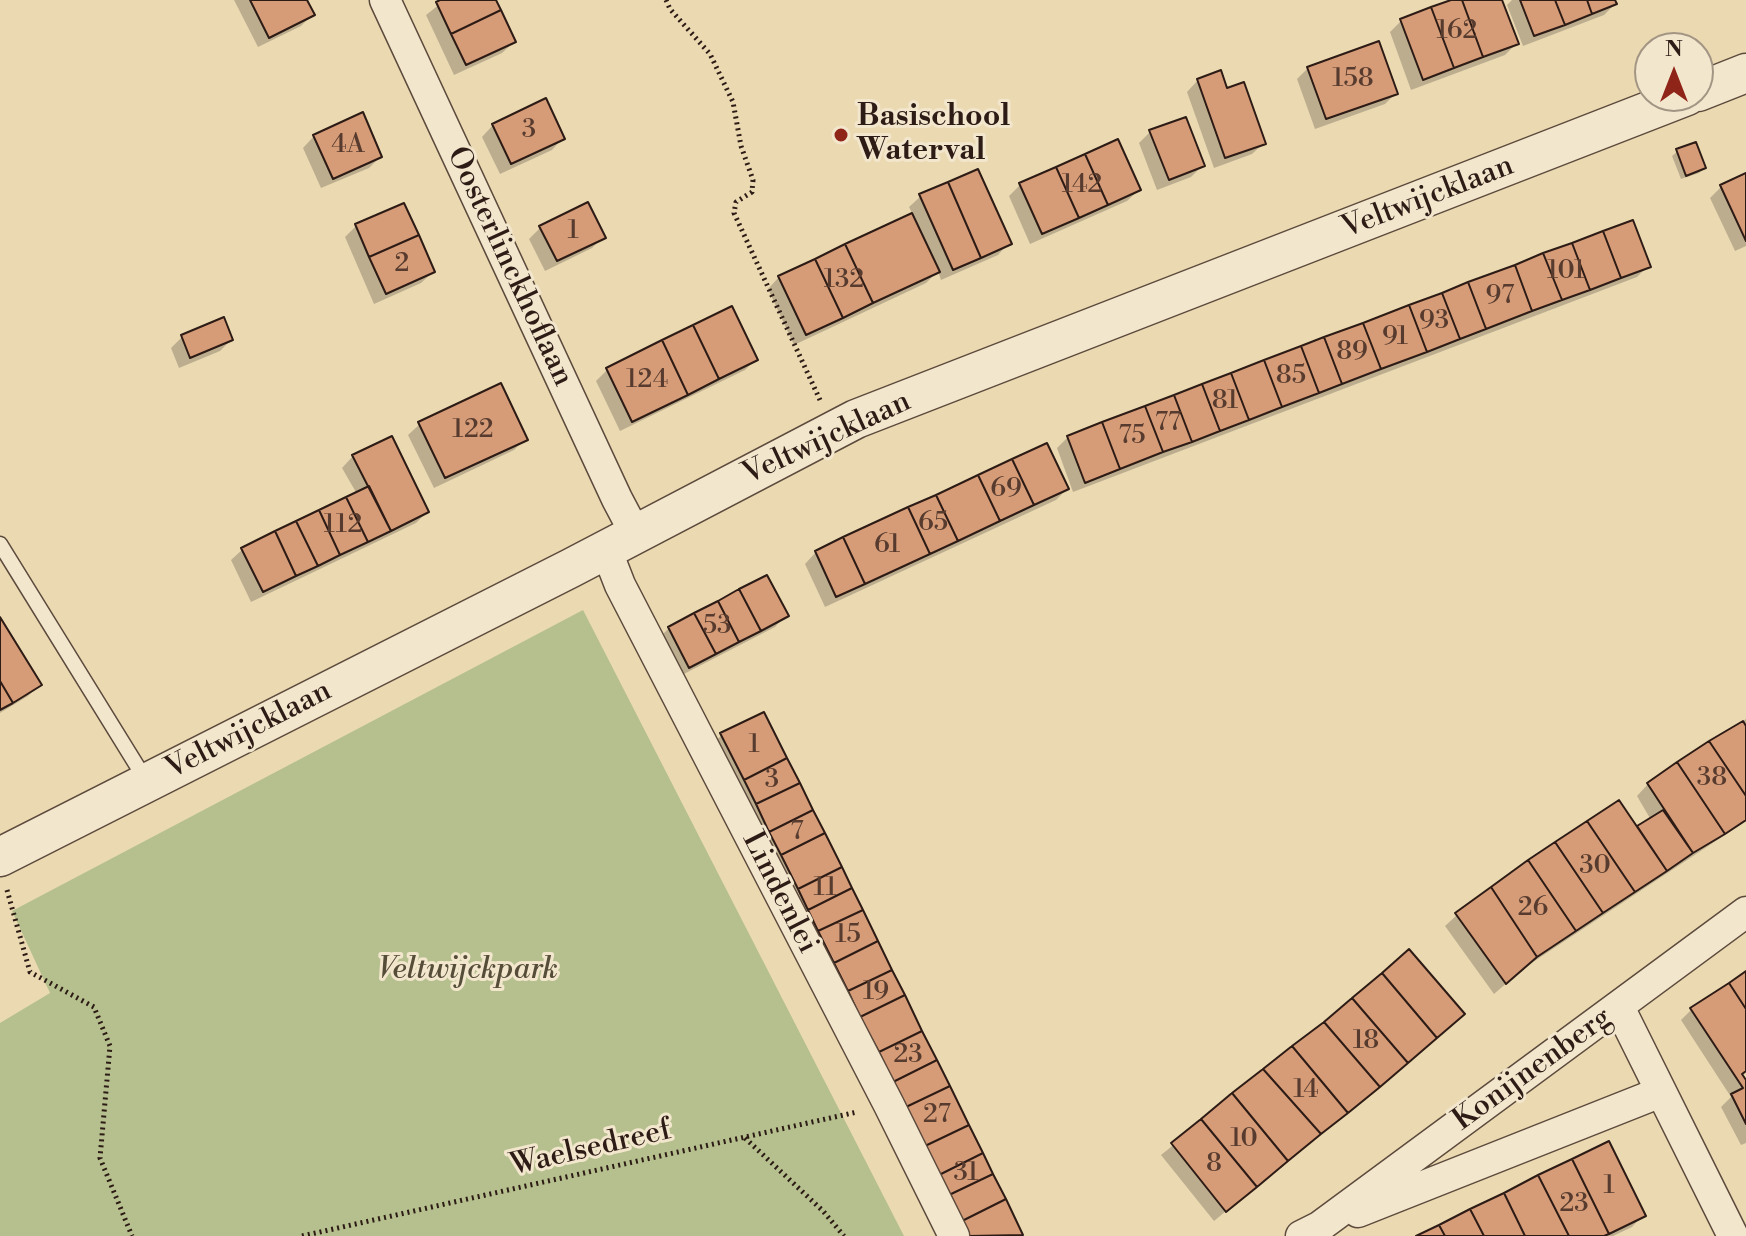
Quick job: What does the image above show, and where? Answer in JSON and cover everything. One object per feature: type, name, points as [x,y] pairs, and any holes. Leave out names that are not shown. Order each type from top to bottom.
[{"type":"street","name":"Oosterlinckhoflaan","points":[[385,0],[617,499],[621,541]]},
{"type":"street","points":[[1714,86],[1746,73]]},
{"type":"street","name":"Veltwijcklaan","points":[[2,869],[147,783],[856,419],[1646,112]]},
{"type":"street","name":"Lindenlei","points":[[621,541],[627,599],[954,1236]]},
{"type":"street","name":"Konijnenberg","points":[[1310,1232],[1746,912]]},
{"type":"street","points":[[1619,1007],[1733,1236]]},
{"type":"street","name":"Konijnenberg","points":[[1310,1232],[1661,1092]]},
{"type":"lane","points":[[0,544],[147,783]]},
{"type":"path","points":[[666,0],[670,9],[710,54],[733,102],[741,146],[753,180],[752,192],[736,202],[734,213],[834,431]]},
{"type":"path","points":[[2,869],[30,972],[94,1007],[110,1046],[100,1158],[132,1236]]},
{"type":"path","name":"Waelsedreef","points":[[302,1236],[889,1105]]},
{"type":"path","points":[[744,1137],[823,1211],[844,1236]]},
{"type":"green space","name":"Veltwijckpark","points":[[583,610],[904,1236],[0,1236],[0,1023],[50,993],[12,911]]},
{"type":"building","points":[[250,0],[307,0],[315,15],[269,38]]},
{"type":"building","points":[[496,0],[501,10],[451,34],[436,2]]},
{"type":"building","points":[[1451,0],[1462,0],[1483,57],[1454,68],[1431,7]]},
{"type":"building","points":[[1462,0],[1502,0],[1519,44],[1483,57]]},
{"type":"building","points":[[1520,0],[1555,0],[1565,25],[1534,36]]},
{"type":"building","points":[[1555,0],[1587,0],[1592,14],[1565,25]]},
{"type":"building","points":[[1587,0],[1615,0],[1617,4],[1592,14]]},
{"type":"building","points":[[1431,7],[1454,68],[1423,80],[1400,19]]},
{"type":"building","points":[[501,10],[516,42],[466,65],[451,34]]},
{"type":"building","points":[[1379,41],[1398,94],[1326,119],[1307,67]]},
{"type":"building","points":[[1221,70],[1227,88],[1244,82],[1266,144],[1225,158],[1197,79]]},
{"type":"building","points":[[546,98],[565,139],[511,164],[492,124]]},
{"type":"building","points":[[363,112],[382,157],[333,179],[313,135]]},
{"type":"building","points":[[1186,117],[1205,166],[1169,180],[1149,130]]},
{"type":"building","points":[[1118,139],[1141,190],[1108,205],[1085,154]]},
{"type":"building","points":[[1696,142],[1706,168],[1686,176],[1676,149]]},
{"type":"building","points":[[1085,154],[1108,205],[1079,218],[1056,167]]},
{"type":"building","points":[[1056,167],[1079,218],[1042,234],[1019,183]]},
{"type":"building","points":[[978,169],[1012,244],[981,258],[948,182]]},
{"type":"building","points":[[1746,173],[1746,241],[1720,185]]},
{"type":"building","points":[[948,182],[981,258],[953,270],[919,194]]},
{"type":"building","points":[[588,202],[606,238],[557,261],[539,226]]},
{"type":"building","points":[[404,203],[419,235],[369,257],[355,224]]},
{"type":"building","points":[[912,213],[940,272],[873,303],[845,244]]},
{"type":"building","points":[[1633,220],[1651,267],[1621,278],[1603,231]]},
{"type":"building","points":[[1603,231],[1621,278],[1590,290],[1572,243]]},
{"type":"building","points":[[419,235],[435,272],[386,294],[369,257]]},
{"type":"building","points":[[1572,243],[1590,290],[1562,300],[1543,253]]},
{"type":"building","points":[[845,244],[873,303],[843,318],[815,259]]},
{"type":"building","points":[[1543,253],[1562,300],[1532,311],[1515,265]]},
{"type":"building","points":[[815,259],[843,318],[806,335],[778,276]]},
{"type":"building","points":[[1515,265],[1532,311],[1486,329],[1468,282]]},
{"type":"building","points":[[1468,282],[1486,329],[1460,339],[1442,293]]},
{"type":"building","points":[[1442,293],[1460,339],[1427,352],[1409,305]]},
{"type":"building","points":[[1409,305],[1427,352],[1381,369],[1363,323]]},
{"type":"building","points":[[732,306],[758,360],[719,379],[693,325]]},
{"type":"building","points":[[224,317],[233,340],[190,358],[181,335]]},
{"type":"building","points":[[1363,323],[1381,369],[1342,384],[1324,337]]},
{"type":"building","points":[[693,325],[719,379],[688,395],[662,340]]},
{"type":"building","points":[[1324,337],[1342,384],[1319,393],[1301,346]]},
{"type":"building","points":[[662,340],[688,395],[632,422],[606,368]]},
{"type":"building","points":[[1301,346],[1319,393],[1282,407],[1264,360]]},
{"type":"building","points":[[1264,360],[1282,407],[1249,420],[1231,373]]},
{"type":"building","points":[[1231,373],[1249,420],[1220,431],[1202,384]]},
{"type":"building","points":[[501,383],[528,440],[445,478],[418,422]]},
{"type":"building","points":[[1202,384],[1220,431],[1192,442],[1174,395]]},
{"type":"building","points":[[1174,395],[1192,442],[1163,452],[1145,406]]},
{"type":"building","points":[[1145,406],[1163,452],[1120,469],[1102,422]]},
{"type":"building","points":[[1102,422],[1120,469],[1085,483],[1067,436]]},
{"type":"building","points":[[392,436],[429,512],[391,531],[352,455]]},
{"type":"building","points":[[1047,443],[1069,489],[1034,505],[1012,459]]},
{"type":"building","points":[[1012,459],[1034,505],[1000,521],[978,475]]},
{"type":"building","points":[[978,475],[1000,521],[958,541],[936,495]]},
{"type":"building","points":[[369,486],[391,531],[368,542],[346,497]]},
{"type":"building","points":[[936,495],[958,541],[930,554],[908,507]]},
{"type":"building","points":[[346,497],[368,542],[340,555],[319,510]]},
{"type":"building","points":[[908,507],[930,554],[865,584],[843,537]]},
{"type":"building","points":[[319,510],[340,555],[318,566],[296,521]]},
{"type":"building","points":[[296,521],[318,566],[296,576],[275,531]]},
{"type":"building","points":[[275,531],[296,576],[263,592],[241,548]]},
{"type":"building","points":[[843,537],[865,584],[836,597],[815,551]]},
{"type":"building","points":[[767,575],[789,616],[761,631],[739,589]]},
{"type":"building","points":[[739,589],[761,631],[739,642],[718,601]]},
{"type":"building","points":[[718,601],[739,642],[716,654],[694,613]]},
{"type":"building","points":[[694,613],[716,654],[689,668],[668,627]]},
{"type":"building","points":[[0,617],[42,685],[13,703],[0,681]]},
{"type":"building","points":[[0,681],[13,703],[0,710]]},
{"type":"building","points":[[764,712],[787,758],[744,780],[720,733]]},
{"type":"building","points":[[1743,721],[1746,726],[1746,796],[1709,741]]},
{"type":"building","points":[[1709,741],[1746,796],[1746,820],[1725,834],[1677,762]]},
{"type":"building","points":[[787,758],[800,783],[756,804],[744,780]]},
{"type":"building","points":[[1677,762],[1725,834],[1693,853],[1647,783]]},
{"type":"building","points":[[800,783],[813,810],[769,832],[756,804]]},
{"type":"building","points":[[1619,800],[1667,871],[1635,892],[1587,821]]},
{"type":"building","points":[[813,810],[825,833],[781,855],[769,832]]},
{"type":"building","points":[[1663,810],[1693,853],[1667,871],[1637,826]]},
{"type":"building","points":[[1587,821],[1635,892],[1603,913],[1555,842]]},
{"type":"building","points":[[825,833],[842,867],[798,889],[781,855]]},
{"type":"building","points":[[1555,842],[1603,913],[1576,931],[1528,860]]},
{"type":"building","points":[[1528,860],[1576,931],[1537,957],[1491,887]]},
{"type":"building","points":[[842,867],[852,888],[808,910],[798,889]]},
{"type":"building","points":[[1491,887],[1537,957],[1506,984],[1455,913]]},
{"type":"building","points":[[852,888],[863,910],[818,931],[808,910]]},
{"type":"building","points":[[863,910],[878,941],[834,963],[818,931]]},
{"type":"building","points":[[878,941],[892,970],[848,991],[834,963]]},
{"type":"building","points":[[1409,949],[1465,1014],[1437,1038],[1382,973]]},
{"type":"building","points":[[892,970],[905,995],[860,1017],[848,991]]},
{"type":"building","points":[[1746,971],[1746,1009],[1729,983]]},
{"type":"building","points":[[1382,973],[1437,1038],[1408,1063],[1352,998]]},
{"type":"building","points":[[1729,983],[1746,1009],[1746,1071],[1742,1074],[1746,1080],[1746,1124],[1731,1094],[1743,1088],[1690,1008]]},
{"type":"building","points":[[905,995],[922,1031],[879,1052],[860,1017]]},
{"type":"building","points":[[1352,998],[1408,1063],[1380,1087],[1324,1022]]},
{"type":"building","points":[[1324,1022],[1380,1087],[1348,1113],[1292,1046]]},
{"type":"building","points":[[922,1031],[937,1060],[893,1082],[879,1052]]},
{"type":"building","points":[[1292,1046],[1348,1113],[1321,1134],[1263,1069]]},
{"type":"building","points":[[937,1060],[950,1086],[906,1107],[893,1082]]},
{"type":"building","points":[[1263,1069],[1321,1134],[1288,1161],[1232,1093]]},
{"type":"building","points":[[950,1086],[969,1125],[925,1146],[906,1107]]},
{"type":"building","points":[[1232,1093],[1288,1161],[1257,1187],[1201,1119]]},
{"type":"building","points":[[1201,1119],[1257,1187],[1226,1212],[1171,1143]]},
{"type":"building","points":[[969,1125],[983,1153],[939,1175],[925,1146]]},
{"type":"building","points":[[1609,1141],[1646,1216],[1609,1234],[1572,1159]]},
{"type":"building","points":[[983,1153],[993,1174],[949,1195],[939,1175]]},
{"type":"building","points":[[1572,1159],[1609,1234],[1569,1236],[1538,1175]]},
{"type":"building","points":[[993,1174],[1006,1199],[962,1221],[949,1195]]},
{"type":"building","points":[[1538,1175],[1569,1236],[1525,1236],[1504,1193]]},
{"type":"building","points":[[1504,1193],[1525,1236],[1484,1236],[1470,1209]]},
{"type":"building","points":[[1006,1199],[1023,1235],[969,1236],[962,1221]]},
{"type":"building","points":[[1470,1209],[1484,1236],[1445,1236],[1439,1225]]},
{"type":"building","points":[[1439,1225],[1445,1236],[1416,1236]]},
{"type":"place","name":"Basischool Waterval","points":[[841,135]]}]
